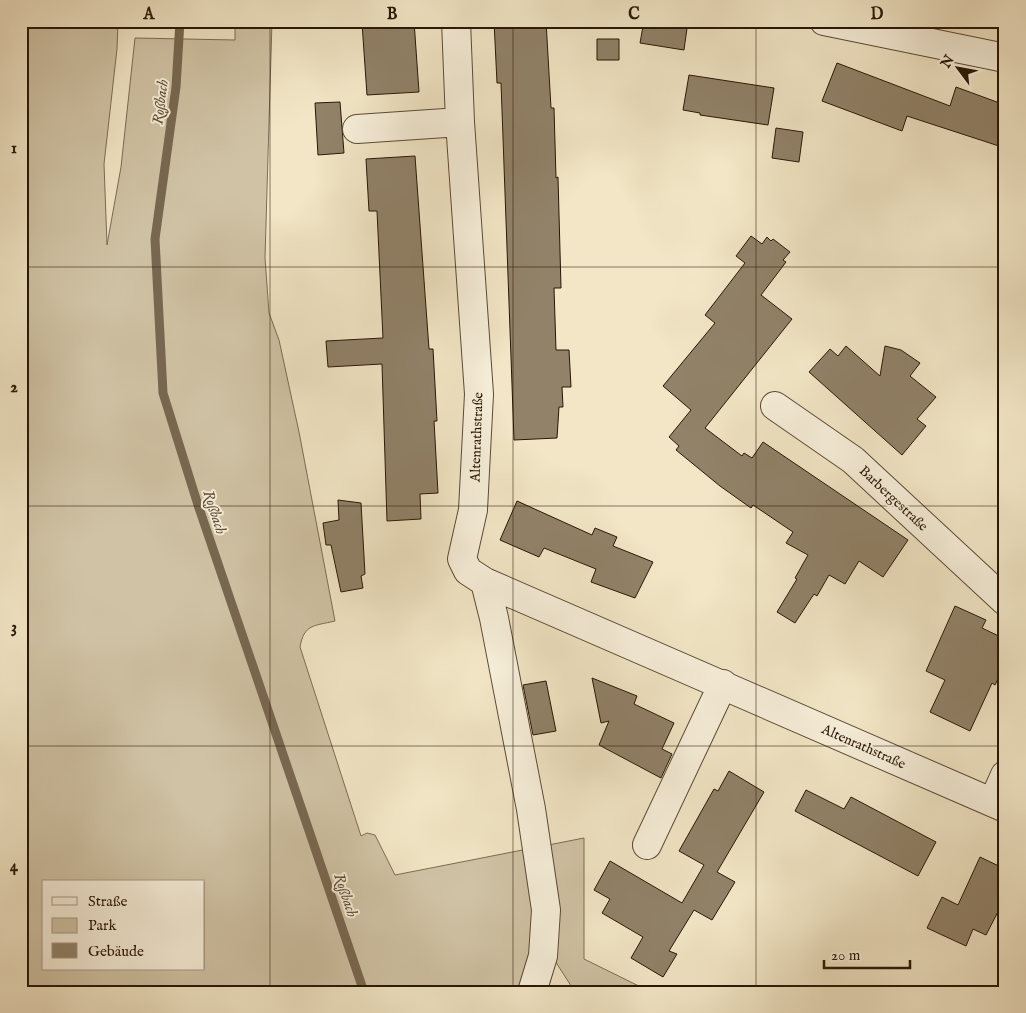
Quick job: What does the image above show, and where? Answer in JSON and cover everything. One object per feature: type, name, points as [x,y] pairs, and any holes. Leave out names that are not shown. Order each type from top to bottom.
[{"type":"street","name":"Altenrathstraße","points":[[456,21],[460,122],[479,394],[473,510],[462,559],[468,571],[485,582],[647,654],[723,684],[999,805]]},
{"type":"street","points":[[824,21],[1005,58]]},
{"type":"street","points":[[357,129],[460,122]]},
{"type":"street","name":"Barbergestraße","points":[[775,406],[853,460],[1005,601]]},
{"type":"street","points":[[485,582],[494,618],[529,800],[546,910],[543,956],[532,992]]},
{"type":"street","points":[[647,845],[723,684]]},
{"type":"street","points":[[999,805],[1005,775]]},
{"type":"green space","points":[[21,21],[118,22],[117,49],[104,164],[107,245],[121,167],[135,38],[235,40],[235,21],[272,21],[265,258],[269,313],[279,340],[299,432],[335,621],[311,627],[304,634],[300,647],[361,836],[367,833],[375,835],[395,875],[584,838],[584,959],[651,992],[575,992],[539,936],[522,992],[21,992]]},
{"type":"building","points":[[369,21],[414,21],[419,92],[367,95],[362,23]]},
{"type":"building","points":[[494,21],[546,21],[551,108],[554,108],[556,178],[558,177],[561,288],[554,288],[556,350],[569,350],[571,387],[562,387],[563,407],[559,407],[557,438],[514,440],[501,83],[497,83]]},
{"type":"building","points":[[644,21],[688,21],[684,50],[640,43]]},
{"type":"building","points":[[597,39],[619,39],[619,60],[597,60]]},
{"type":"building","points":[[837,63],[950,106],[956,87],[1005,105],[1005,148],[907,116],[902,131],[822,101]]},
{"type":"building","points":[[689,75],[774,88],[768,125],[700,115],[700,113],[683,110]]},
{"type":"building","points":[[340,102],[344,153],[318,155],[315,103]]},
{"type":"building","points":[[776,128],[803,132],[799,162],[772,158]]},
{"type":"building","points":[[415,156],[429,349],[433,349],[438,493],[420,494],[421,519],[387,521],[382,364],[328,367],[326,341],[383,338],[377,211],[369,211],[366,159]]},
{"type":"building","points":[[751,236],[762,244],[767,237],[771,241],[773,239],[790,252],[783,260],[786,262],[761,295],[792,319],[705,428],[742,456],[744,453],[752,458],[763,442],[908,540],[883,577],[859,561],[845,584],[829,575],[817,596],[814,594],[795,623],[777,612],[797,579],[795,578],[808,555],[786,543],[793,532],[753,505],[751,508],[720,486],[676,450],[679,446],[669,437],[691,410],[663,386],[715,323],[705,315],[745,263],[736,256]]},
{"type":"building","points":[[846,346],[880,376],[885,346],[901,350],[920,363],[910,376],[936,397],[917,419],[926,426],[902,455],[809,372],[830,349],[838,356]]},
{"type":"building","points":[[338,500],[361,503],[365,574],[361,576],[363,588],[341,592],[331,545],[326,545],[323,523],[339,520]]},
{"type":"building","points":[[517,501],[592,535],[595,528],[617,537],[613,546],[653,562],[635,598],[591,582],[596,569],[544,548],[539,557],[500,540]]},
{"type":"building","points":[[955,606],[986,620],[982,628],[1005,639],[1005,664],[995,685],[992,683],[970,731],[930,712],[945,680],[926,671]]},
{"type":"building","points":[[592,678],[637,696],[634,704],[674,723],[662,749],[672,754],[661,778],[599,745],[609,721],[601,723]]},
{"type":"building","points":[[546,681],[556,731],[533,735],[523,685]]},
{"type":"building","points":[[729,771],[764,792],[717,872],[735,882],[712,920],[694,910],[669,951],[677,954],[663,977],[631,958],[643,937],[602,913],[610,899],[594,890],[610,861],[682,903],[704,865],[679,851],[714,789],[718,791]]},
{"type":"building","points":[[806,790],[844,809],[851,797],[936,842],[918,876],[795,811]]},
{"type":"building","points":[[980,857],[1005,869],[1005,898],[986,935],[973,929],[966,946],[927,928],[942,897],[958,905]]},
{"type":"waterway","name":"Roßbach","points":[[180,21],[176,87],[155,239],[163,393],[198,505],[364,992]]}]
